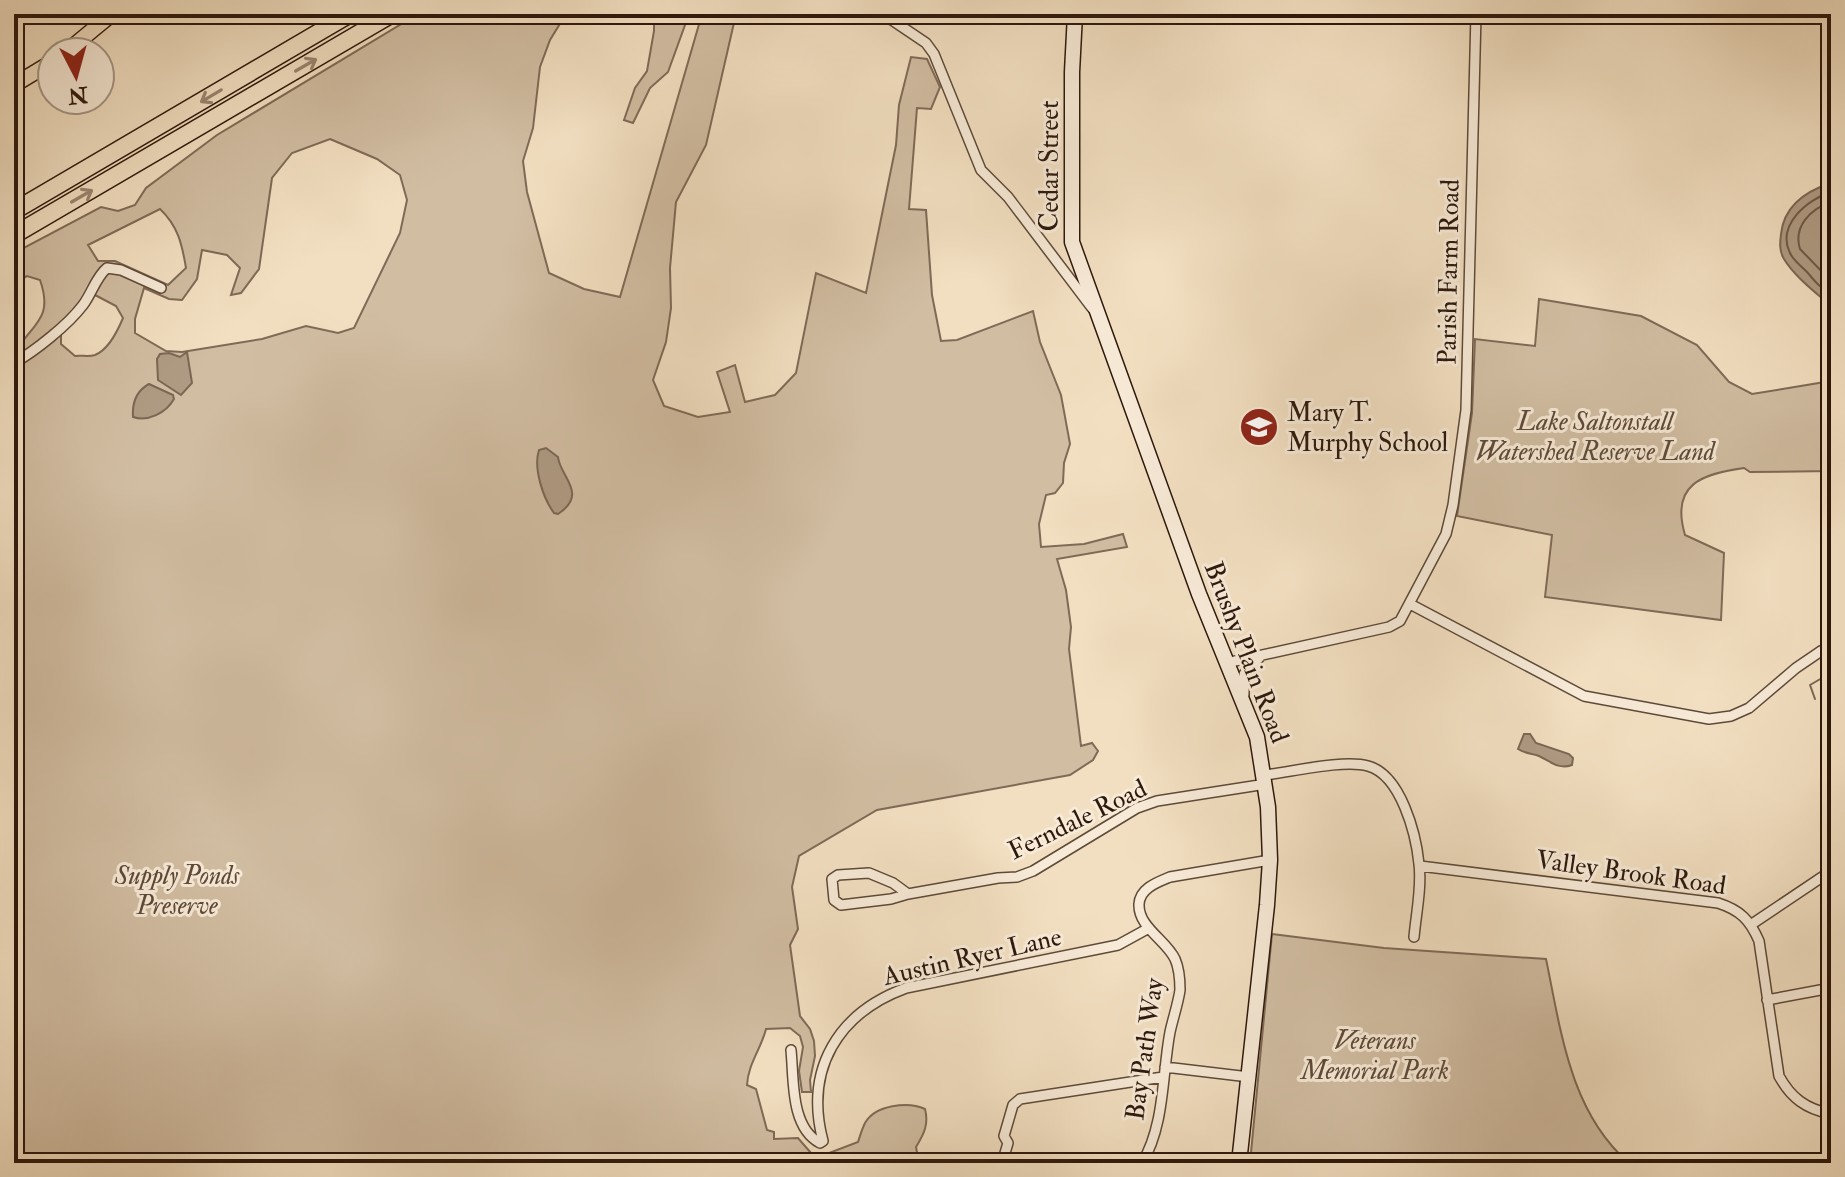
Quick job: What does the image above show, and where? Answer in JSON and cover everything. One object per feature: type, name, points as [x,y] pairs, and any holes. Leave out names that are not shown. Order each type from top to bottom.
[{"type":"highway","points":[[14,211],[350,14]]},
{"type":"highway","points":[[14,235],[392,14]]},
{"type":"main road","points":[[85,36],[112,14]]},
{"type":"main road","name":"Cedar Street","points":[[1075,14],[1072,242],[1097,315]]},
{"type":"main road","points":[[14,85],[36,72]]},
{"type":"main road","name":"Brushy Plain Road","points":[[1097,315],[1226,663],[1257,737],[1265,779],[1270,860],[1239,1163]]},
{"type":"street","points":[[883,14],[926,43],[934,54],[981,170],[1008,197],[1097,315]]},
{"type":"street","name":"Parish Farm Road","points":[[1226,663],[1389,627],[1400,621],[1446,534],[1466,410],[1476,14]]},
{"type":"street","points":[[14,363],[69,320],[83,305],[100,273],[107,268],[121,270],[161,288]]},
{"type":"street","points":[[1410,604],[1584,696],[1709,719],[1731,716],[1749,708],[1796,668],[1821,651],[1831,649]]},
{"type":"street","points":[[1244,703],[1244,674],[1267,653]]},
{"type":"street","name":"Ferndale Road","points":[[908,894],[893,883],[869,873],[838,875],[832,879],[834,900],[841,905],[1017,877],[1033,871],[1137,808],[1157,801],[1347,764],[1367,766],[1385,773],[1399,792],[1420,866]]},
{"type":"street","points":[[1149,928],[1139,906],[1141,896],[1155,883],[1190,872],[1270,860]]},
{"type":"street","points":[[1414,937],[1420,866]]},
{"type":"street","name":"Valley Brook Road","points":[[1420,866],[1718,903],[1737,909],[1752,924],[1759,941],[1779,1076],[1787,1091],[1816,1111],[1831,1114]]},
{"type":"street","points":[[1752,924],[1831,871]]},
{"type":"street","name":"Austin Ryer Lane","points":[[791,1050],[800,1120],[813,1140],[820,1143],[823,1141],[817,1103],[823,1072],[833,1046],[846,1024],[883,996],[906,988],[1118,945],[1149,928]]},
{"type":"street","name":"Bay Path Way","points":[[1142,1163],[1158,1119],[1180,989],[1176,960],[1149,928]]},
{"type":"street","points":[[1767,1000],[1831,988]]},
{"type":"street","points":[[1002,1163],[1008,1143],[1004,1136],[1013,1105],[1020,1099],[1164,1072],[1249,1077]]},
{"type":"green space","name":"Supply Ponds Preserve","points":[[418,14],[566,14],[550,40],[540,67],[533,128],[523,161],[527,192],[549,273],[584,289],[620,297],[702,14],[736,14],[706,145],[676,202],[670,268],[671,308],[666,342],[653,380],[664,406],[698,417],[730,412],[717,372],[735,365],[745,402],[775,395],[796,373],[816,273],[866,293],[896,145],[899,105],[911,57],[927,59],[940,87],[931,109],[917,108],[909,209],[926,210],[932,295],[941,341],[957,340],[1033,311],[1040,342],[1061,395],[1070,444],[1064,463],[1063,483],[1055,493],[1046,495],[1039,524],[1041,547],[1084,544],[1123,534],[1127,547],[1057,559],[1066,590],[1071,627],[1069,649],[1081,746],[1092,743],[1098,751],[1093,760],[1070,775],[877,810],[799,856],[792,887],[798,929],[790,945],[800,1016],[814,1041],[811,1092],[802,1092],[799,1071],[803,1047],[800,1036],[790,1028],[766,1029],[747,1085],[756,1089],[767,1130],[774,1132],[774,1139],[798,1138],[811,1153],[824,1155],[858,1142],[865,1123],[876,1112],[901,1105],[925,1109],[925,1129],[916,1147],[919,1163],[14,1163],[14,354],[43,313],[44,293],[40,280],[27,276],[14,283],[14,253],[101,207],[118,211],[135,205],[146,188],[217,135]],"holes":[[[330,139],[377,159],[400,175],[407,200],[400,233],[354,328],[338,333],[306,326],[262,339],[182,352],[166,351],[135,333],[135,319],[144,288],[169,299],[182,300],[197,279],[202,250],[227,255],[240,268],[231,295],[241,293],[259,269],[272,178],[292,153]],[[160,209],[178,236],[186,268],[168,285],[115,261],[98,261],[88,245]],[[95,295],[116,306],[123,318],[108,344],[90,356],[75,356],[61,344],[61,331],[74,322]]]},
{"type":"green space","points":[[654,14],[689,14],[668,72],[650,88],[633,123],[624,120],[635,88],[647,71]]},
{"type":"green space","name":"Lake Saltonstall Watershed Reserve Land","points":[[1539,299],[1641,316],[1697,345],[1729,382],[1752,394],[1831,381],[1831,471],[1750,472],[1744,468],[1703,478],[1686,493],[1682,504],[1685,535],[1724,553],[1721,620],[1545,597],[1552,535],[1457,516],[1472,413],[1475,339],[1535,346]]},
{"type":"green space","name":"Veterans Memorial Park","points":[[1272,934],[1384,948],[1546,959],[1563,1042],[1581,1095],[1609,1143],[1629,1163],[1250,1163]]},
{"type":"water","points":[[1831,183],[1831,299],[1824,300],[1788,265],[1781,253],[1780,240],[1787,215],[1798,201],[1813,190]]},
{"type":"water","points":[[187,352],[192,383],[181,395],[158,380],[157,359],[160,354],[180,357]]},
{"type":"water","points":[[149,384],[173,395],[174,399],[156,415],[133,417],[136,398]]},
{"type":"water","points":[[546,448],[558,457],[572,492],[567,507],[558,514],[554,513],[546,499],[538,474],[539,450]]},
{"type":"water","points":[[1524,734],[1530,734],[1536,743],[1569,754],[1573,758],[1572,765],[1558,766],[1518,749]]},
{"type":"waterway","points":[[1824,632],[1827,609],[1831,605]]},
{"type":"waterway","points":[[1815,699],[1810,685],[1822,678],[1825,664]]},
{"type":"place","name":"Mary T. Murphy School","points":[[1259,427]]}]
